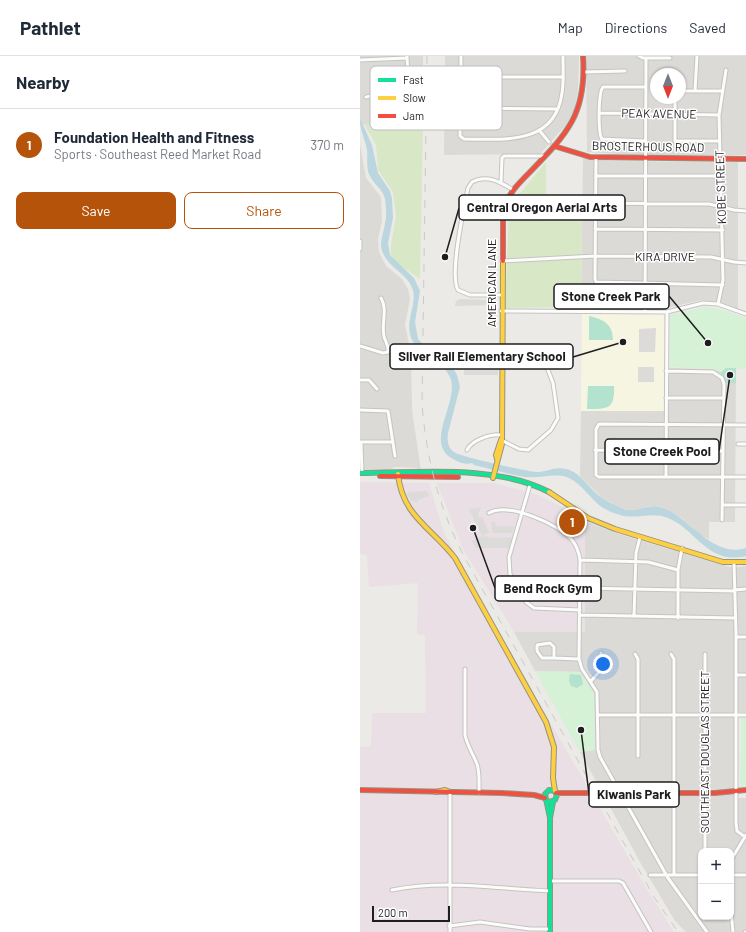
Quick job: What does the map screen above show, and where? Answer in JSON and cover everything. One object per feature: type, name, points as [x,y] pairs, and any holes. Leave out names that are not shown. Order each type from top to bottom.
[{"type":"street","points":[[461,130],[461,138],[516,139],[528,136],[539,130],[547,124],[557,109],[562,93],[563,56]]},
{"type":"street","points":[[554,146],[569,128],[579,108],[582,96],[584,72],[583,56]]},
{"type":"street","points":[[639,56],[646,58],[670,58]]},
{"type":"street","points":[[695,91],[697,56]]},
{"type":"street","points":[[360,60],[407,57]]},
{"type":"street","points":[[645,312],[646,58]]},
{"type":"street","name":"KOBE STREET","points":[[718,304],[723,285],[723,230],[719,115],[726,70]]},
{"type":"street","points":[[584,72],[625,71]]},
{"type":"street","points":[[502,77],[563,77]]},
{"type":"street","points":[[645,87],[602,87],[600,91],[600,138],[646,141]]},
{"type":"street","points":[[686,90],[723,91]]},
{"type":"street","points":[[366,97],[370,96]]},
{"type":"street","points":[[675,104],[675,141],[719,141]]},
{"type":"street","points":[[502,108],[557,109]]},
{"type":"street","name":"PEAK AVENUE","points":[[600,113],[719,115]]},
{"type":"street","points":[[539,130],[549,142]]},
{"type":"street","name":"AMERICAN LANE","points":[[494,475],[497,459],[496,455],[501,440],[501,294],[503,210],[505,201],[513,190],[554,146]]},
{"type":"street","name":"BROSTERHOUS ROAD","points":[[554,146],[575,154],[596,157],[746,159]]},
{"type":"street","points":[[501,182],[502,158],[504,156],[544,156]]},
{"type":"street","points":[[596,157],[596,282],[723,285]]},
{"type":"street","points":[[596,176],[721,176]]},
{"type":"street","points":[[501,294],[464,294],[458,290],[455,281],[459,238],[469,185],[475,180],[485,179],[501,182],[513,190]]},
{"type":"street","points":[[582,203],[709,204],[746,211]]},
{"type":"street","points":[[595,229],[723,230]]},
{"type":"street","points":[[360,242],[360,249]]},
{"type":"street","name":"KIRA DRIVE","points":[[502,261],[582,256],[645,256],[711,257],[746,263]]},
{"type":"street","points":[[360,346],[383,353],[388,352],[387,343],[384,336],[385,312],[381,298]]},
{"type":"street","points":[[501,311],[667,312],[695,304],[718,304],[746,314]]},
{"type":"street","points":[[666,477],[667,312]]},
{"type":"street","points":[[501,440],[519,449],[528,450],[551,430],[558,418],[553,384],[545,362],[538,359],[502,357]]},
{"type":"street","points":[[666,371],[713,372],[718,374],[723,382],[722,520]]},
{"type":"street","points":[[360,380],[369,380],[377,389]]},
{"type":"street","points":[[666,398],[723,398]]},
{"type":"street","points":[[360,410],[388,411],[395,456]]},
{"type":"street","points":[[746,425],[597,425],[595,450],[596,475],[599,477],[746,477]]},
{"type":"street","points":[[467,450],[470,445],[476,441],[494,435],[501,435]]},
{"type":"street","points":[[393,442],[361,442],[361,474],[494,475],[556,496],[598,523],[723,562],[734,564],[746,563]]},
{"type":"street","points":[[738,444],[746,444]]},
{"type":"street","points":[[595,450],[722,451]]},
{"type":"street","points":[[398,475],[399,490],[403,502],[446,546],[455,558],[546,722],[554,747],[553,778],[556,792],[550,818]]},
{"type":"street","points":[[530,486],[508,563],[510,574],[526,602],[534,608],[580,610]]},
{"type":"street","points":[[722,505],[746,505]]},
{"type":"street","points":[[489,513],[494,510],[505,510],[548,522],[571,539],[576,546],[580,560],[579,659],[582,669],[597,692],[599,753],[667,875],[707,932]]},
{"type":"street","points":[[634,616],[636,562],[640,537]]},
{"type":"street","points":[[678,618],[678,570],[681,549]]},
{"type":"street","points":[[580,560],[648,562],[678,570]]},
{"type":"street","points":[[734,564],[737,831],[745,836],[734,855]]},
{"type":"street","points":[[580,588],[635,590],[746,590]]},
{"type":"street","points":[[580,616],[735,618]]},
{"type":"street","points":[[736,637],[746,637]]},
{"type":"street","points":[[554,658],[553,644],[537,645],[537,651],[542,658],[579,659]]},
{"type":"street","points":[[591,681],[599,672],[601,653]]},
{"type":"street","points":[[635,654],[638,659],[638,756]]},
{"type":"street","points":[[671,654],[674,659],[674,875]]},
{"type":"street","name":"SOUTHEAST DOUGLAS STREET","points":[[705,654],[705,848]]},
{"type":"street","points":[[465,669],[465,735],[466,743],[477,764],[479,774],[479,793]]},
{"type":"street","points":[[736,675],[746,675]]},
{"type":"street","points":[[598,715],[746,715]]},
{"type":"street","points":[[449,926],[480,922],[550,931],[550,818],[545,799],[553,778]]},
{"type":"street","points":[[360,790],[534,795],[545,799],[555,800],[573,793]]},
{"type":"street","points":[[534,795],[547,791],[573,793],[746,792]]},
{"type":"street","points":[[450,792],[448,884],[450,932]]},
{"type":"street","points":[[650,876],[698,875]]},
{"type":"street","points":[[734,875],[746,875]]},
{"type":"street","points":[[550,881],[619,881],[623,884],[651,932]]},
{"type":"street","points":[[392,890],[427,884],[448,884],[550,891]]},
{"type":"street","points":[[732,920],[733,932]]},
{"type":"shaded area","points":[[360,56],[423,56],[423,66],[370,66],[370,124],[364,124],[360,126]]},
{"type":"shaded area","points":[[445,56],[579,56],[578,92],[574,110],[566,125],[540,154],[444,155],[444,130],[502,130],[502,66],[445,66]]},
{"type":"shaded area","points":[[586,56],[746,56],[746,155],[634,155],[587,152]]},
{"type":"shaded area","points":[[360,144],[366,178],[381,197],[382,221],[378,239],[379,252],[386,266],[402,279],[408,289],[410,299],[405,325],[411,353],[412,410],[421,470],[416,468],[395,467],[389,470],[360,469]]},
{"type":"shaded area","points":[[583,158],[607,161],[738,162],[738,309],[721,303],[702,300],[662,309],[581,308]]},
{"type":"shaded area","points":[[460,299],[495,300],[495,305],[455,306],[456,301]]},
{"type":"shaded area","points":[[582,313],[664,314],[664,411],[581,411]]},
{"type":"shaded area","points":[[656,328],[655,352],[639,352],[639,329]]},
{"type":"shaded area","points":[[464,365],[498,366],[498,375],[464,375]]},
{"type":"shaded area","points":[[638,367],[654,367],[654,382],[638,382]]},
{"type":"shaded area","points":[[664,368],[713,369],[721,372],[726,368],[736,368],[735,522],[709,522],[709,539],[702,536],[680,517],[662,507],[648,506],[633,511],[620,508],[601,497],[580,476],[581,411],[664,411]]},
{"type":"shaded area","points":[[360,482],[429,483],[443,530],[468,580],[646,888],[674,932],[360,932],[360,747],[371,746],[372,713],[426,713],[425,635],[417,634],[418,583],[369,587],[367,555],[360,554]]},
{"type":"shaded area","points":[[437,483],[494,483],[536,494],[557,504],[585,521],[585,632],[514,632],[463,549]]},
{"type":"shaded area","points":[[427,491],[429,496],[420,499],[416,503],[414,501],[412,502],[407,495],[408,492]]},
{"type":"shaded area","points":[[481,508],[478,514],[479,518],[482,517],[489,532],[483,536],[492,538],[513,537],[511,548],[476,548],[472,541],[482,536],[469,509]]},
{"type":"shaded area","points":[[585,521],[619,534],[733,568],[746,566],[746,712],[734,712],[734,798],[746,798],[746,932],[686,932],[675,921],[640,862],[580,752],[595,750],[594,693],[580,672],[535,671],[514,632],[585,632]]},
{"type":"shaded area","points":[[491,522],[495,522],[496,526],[514,526],[512,533],[493,533]]},
{"type":"green space","points":[[364,124],[370,124],[370,130],[423,130],[420,279],[397,263],[391,255],[391,244],[396,216],[393,192],[378,170],[376,145]]},
{"type":"green space","points":[[546,162],[546,221],[582,221],[581,307],[505,308],[509,213],[517,197]]},
{"type":"green space","points":[[705,307],[719,309],[746,318],[746,369],[727,368],[721,372],[713,369],[670,367],[670,315]]},
{"type":"green space","points":[[589,316],[603,321],[609,326],[613,334],[613,340],[589,340]]},
{"type":"green space","points":[[726,368],[736,368],[736,383],[726,383],[721,373]]},
{"type":"green space","points":[[588,386],[614,386],[613,399],[609,406],[600,409],[587,409]]},
{"type":"green space","points":[[535,671],[580,672],[594,694],[595,750],[580,752]]},
{"type":"green space","points":[[570,674],[581,675],[583,684],[577,688],[571,686],[569,681]]},
{"type":"green space","points":[[741,718],[746,718],[746,788],[740,786]]},
{"type":"water","points":[[360,118],[372,145],[378,173],[390,191],[392,199],[393,218],[388,243],[390,255],[414,278],[420,291],[415,322],[418,339],[430,352],[440,355],[449,361],[457,375],[460,387],[448,433],[448,444],[450,448],[454,452],[468,457],[530,471],[540,472],[562,468],[572,471],[581,477],[601,497],[619,507],[626,510],[632,510],[654,506],[668,510],[677,515],[714,544],[735,550],[746,548],[746,556],[721,556],[703,545],[678,523],[662,516],[650,515],[632,517],[610,512],[598,504],[577,483],[564,476],[519,476],[474,465],[472,463],[461,463],[446,454],[441,445],[441,435],[452,390],[451,380],[444,368],[421,351],[412,340],[409,327],[414,296],[413,290],[411,284],[390,263],[383,253],[381,242],[386,217],[385,199],[384,195],[371,178],[368,171],[367,150]]},
{"type":"railway","points":[[427,56],[427,66]]},
{"type":"railway","points":[[426,130],[422,403],[427,444],[435,483],[448,521],[465,558],[654,897],[678,932]]},
{"type":"traffic: fast","points":[[360,473],[457,472],[481,474],[505,477],[528,483],[549,492]]},
{"type":"traffic: fast","points":[[546,800],[549,802],[555,800],[557,795],[555,791],[549,790],[545,794],[550,818]]},
{"type":"traffic: fast","points":[[550,932],[550,818],[553,802]]},
{"type":"traffic: slow","points":[[493,478],[502,444],[503,261]]},
{"type":"traffic: slow","points":[[497,459],[496,455],[501,440]]},
{"type":"traffic: slow","points":[[398,474],[405,501],[419,520],[455,558],[546,722],[554,747],[553,778],[555,791]]},
{"type":"traffic: slow","points":[[549,492],[588,518],[615,529],[723,562],[746,562]]},
{"type":"traffic: slow","points":[[436,792],[445,790],[450,792]]},
{"type":"traffic: jam","points":[[503,261],[503,210],[505,204],[521,181],[554,146],[572,122],[582,93],[583,56]]},
{"type":"traffic: jam","points":[[554,146],[590,157],[746,159]]},
{"type":"traffic: jam","points":[[380,476],[458,477]]},
{"type":"traffic: jam","points":[[360,790],[502,793],[534,795],[545,798]]},
{"type":"traffic: jam","points":[[556,793],[715,793],[746,790]]},
{"type":"place","name":"Central Oregon Aerial Arts","points":[[445,257]]},
{"type":"place","name":"Silver Rail Elementary School","points":[[623,342]]},
{"type":"place","name":"Stone Creek Park","points":[[708,343]]},
{"type":"place","name":"Stone Creek Pool","points":[[730,375]]},
{"type":"place","name":"Foundation Health and Fitness","points":[[572,522]]},
{"type":"place","name":"Bend Rock Gym","points":[[473,528]]},
{"type":"place","name":"Kiwanis Park","points":[[581,730]]}]
